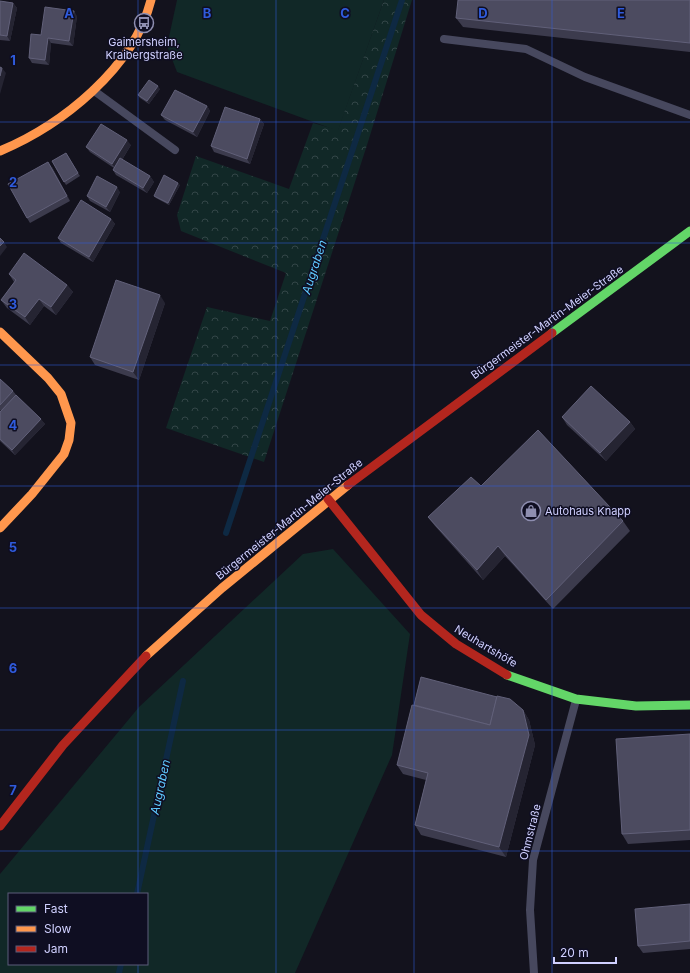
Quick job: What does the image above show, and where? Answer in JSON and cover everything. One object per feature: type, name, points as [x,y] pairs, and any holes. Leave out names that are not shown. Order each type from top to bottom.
[{"type":"street","points":[[0,151],[35,135],[66,113],[92,90],[118,62],[136,35],[144,22],[151,0]]},
{"type":"street","name":"Bürgermeister-Martin-Meier-Straße","points":[[0,826],[63,745],[144,658],[222,588],[328,499],[690,231]]},
{"type":"street","points":[[0,332],[48,378],[61,394],[71,423],[69,440],[64,454],[32,494],[0,528]]},
{"type":"street","name":"Neuhartshöfe","points":[[328,499],[421,615],[456,644],[507,675],[576,699],[636,706],[690,705]]},
{"type":"lane","points":[[444,39],[526,49],[585,77],[690,116]]},
{"type":"lane","points":[[92,90],[174,150]]},
{"type":"lane","name":"Ohmstraße","points":[[534,973],[530,910],[533,860],[576,699]]},
{"type":"green space","points":[[177,0],[384,0],[338,131],[177,72],[167,46]]},
{"type":"green space","points":[[384,0],[412,0],[367,145],[264,462],[166,428],[207,307],[270,321],[286,273],[181,231],[177,215],[196,156],[289,189],[313,123],[338,130]]},
{"type":"green space","points":[[333,549],[410,634],[392,755],[295,973],[0,973],[0,874],[139,707],[303,554]]},
{"type":"building","points":[[458,0],[690,0],[690,43],[456,18]]},
{"type":"building","points":[[0,1],[13,3],[7,36],[0,35]]},
{"type":"building","points":[[45,7],[74,11],[69,41],[48,38],[45,60],[29,58],[31,34],[41,35]]},
{"type":"building","points":[[149,80],[158,86],[147,101],[138,95]]},
{"type":"building","points":[[175,90],[207,106],[193,132],[161,115]]},
{"type":"building","points":[[225,107],[260,119],[247,159],[211,146]]},
{"type":"building","points":[[101,124],[127,140],[112,164],[86,147]]},
{"type":"building","points":[[66,153],[78,173],[64,182],[52,161]]},
{"type":"building","points":[[120,158],[150,176],[143,188],[113,170]]},
{"type":"building","points":[[48,162],[67,196],[27,218],[8,184]]},
{"type":"building","points":[[164,175],[178,183],[168,203],[154,196]]},
{"type":"building","points":[[97,176],[117,187],[106,207],[87,196]]},
{"type":"building","points":[[81,200],[111,219],[89,257],[58,238]]},
{"type":"building","points":[[0,238],[4,242],[0,246]]},
{"type":"building","points":[[24,253],[67,285],[51,307],[39,299],[25,317],[1,300],[16,280],[9,274]]},
{"type":"building","points":[[116,280],[160,295],[133,372],[90,357]]},
{"type":"building","points":[[0,379],[13,391],[0,405]]},
{"type":"building","points":[[591,386],[630,422],[600,453],[562,417]]},
{"type":"building","points":[[16,395],[41,419],[12,450],[0,439],[0,412]]},
{"type":"building","name":"Autohaus Knapp","points":[[538,430],[623,521],[546,600],[498,546],[477,570],[428,517],[471,477],[481,486]]},
{"type":"building","points":[[421,677],[497,697],[490,725],[414,705]]},
{"type":"building","points":[[497,696],[510,699],[523,710],[529,735],[499,847],[415,825],[428,773],[397,765],[412,705],[490,725]]},
{"type":"building","points":[[690,734],[690,830],[622,834],[616,739]]},
{"type":"building","points":[[690,904],[690,941],[638,946],[635,909]]},
{"type":"waterway","name":"Augraben","points":[[226,533],[402,0]]},
{"type":"waterway","name":"Augraben","points":[[137,893],[183,681]]},
{"type":"waterway","name":"Augraben","points":[[119,973],[121,965]]},
{"type":"traffic: fast","points":[[552,333],[690,231]]},
{"type":"traffic: fast","points":[[507,675],[576,699],[636,706],[690,705]]},
{"type":"traffic: slow","points":[[0,151],[24,140],[47,126],[71,110],[92,91],[112,71],[129,49],[142,25],[151,0]]},
{"type":"traffic: slow","points":[[0,332],[48,378],[61,394],[71,423],[69,440],[64,454],[32,494],[0,528]]},
{"type":"traffic: slow","points":[[146,656],[222,588],[348,485]]},
{"type":"traffic: jam","points":[[348,485],[552,333]]},
{"type":"traffic: jam","points":[[328,499],[421,615],[456,644],[507,675]]},
{"type":"traffic: jam","points":[[0,826],[63,745],[146,656]]},
{"type":"place","name":"Gaimersheim, Kraibergstraße","points":[[144,23]]},
{"type":"place","name":"Autohaus Knapp","points":[[531,511]]}]
